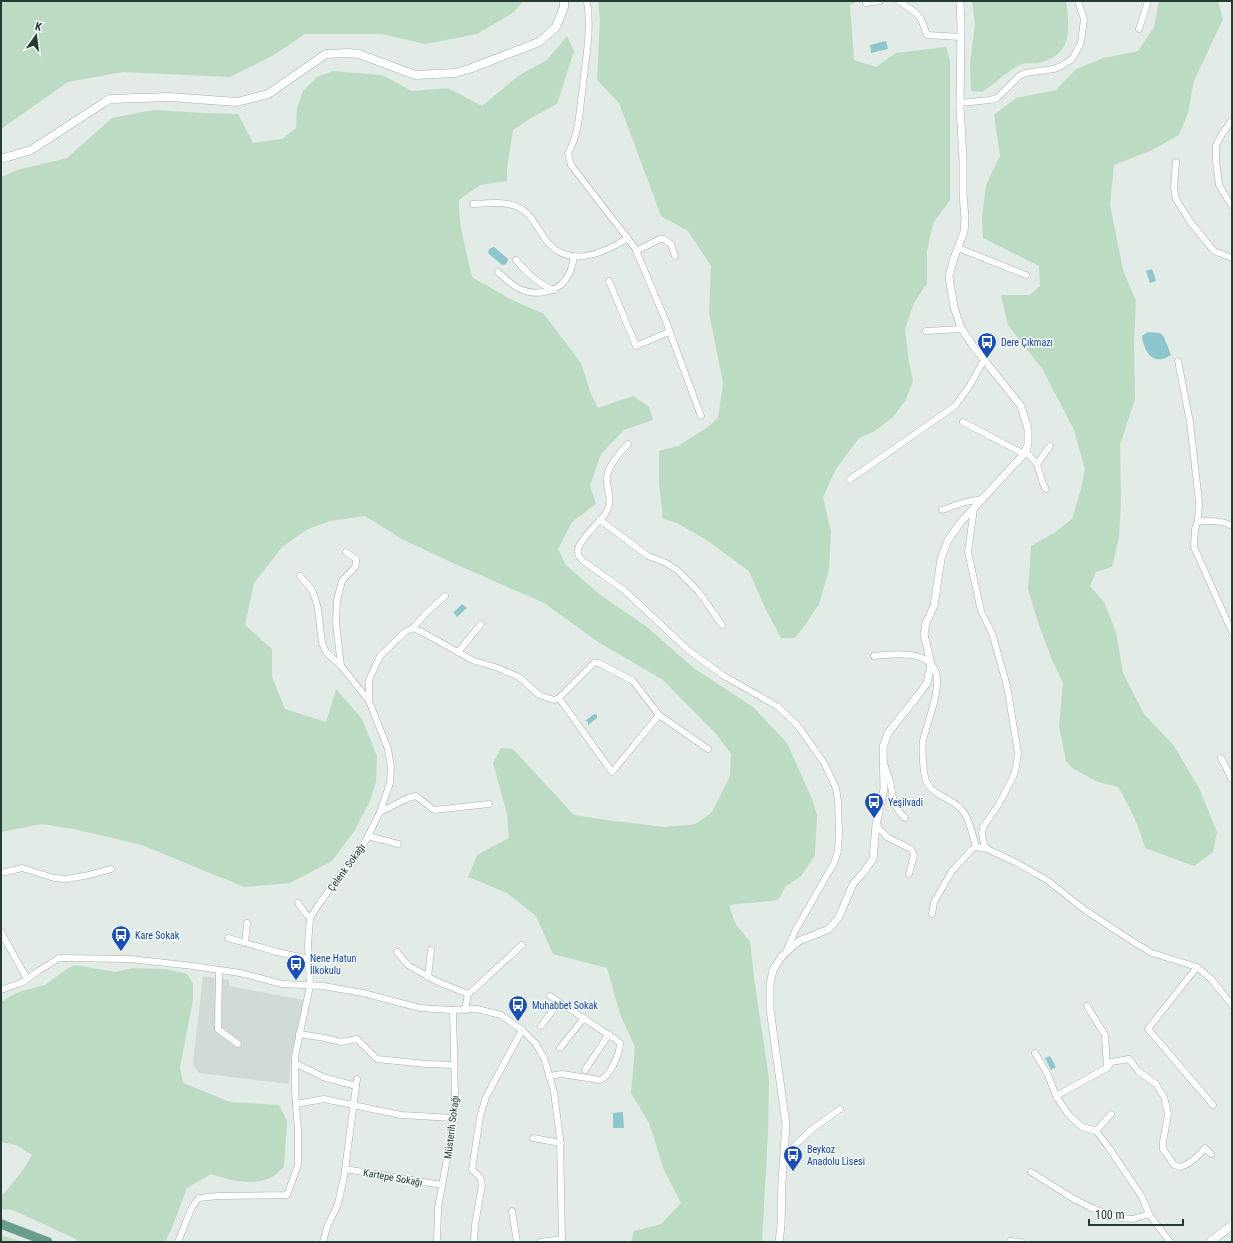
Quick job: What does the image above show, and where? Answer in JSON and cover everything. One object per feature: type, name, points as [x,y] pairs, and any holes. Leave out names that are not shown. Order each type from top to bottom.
[{"type":"main road","points":[[1,159],[31,150],[110,99],[170,97],[237,102],[268,94],[326,54],[359,54],[415,75],[455,73],[539,42],[556,27],[564,7],[564,1]]},
{"type":"main road","points":[[1,1224],[48,1242]]},
{"type":"main road","points":[[1210,1242],[1232,1225]]},
{"type":"street","points":[[587,1],[590,19],[589,45],[578,128],[573,144],[568,153],[571,165],[628,238],[636,251],[701,416]]},
{"type":"street","points":[[866,3],[880,1]]},
{"type":"street","points":[[899,1],[918,16],[927,35],[961,37]]},
{"type":"street","points":[[960,1],[960,103],[965,218],[964,232],[949,277],[954,307],[962,330],[1021,406],[1028,429],[1028,445],[1025,452],[960,523],[947,542],[941,559],[934,606],[926,623],[924,634],[932,664],[937,674],[937,686],[923,742],[925,777],[930,788],[960,807],[969,823],[976,847]]},
{"type":"street","points":[[960,103],[997,98],[1019,76],[1025,73],[1054,69],[1072,59],[1081,43],[1084,19],[1078,1]]},
{"type":"street","points":[[1139,29],[1148,1]]},
{"type":"street","points":[[1232,120],[1216,146],[1216,161],[1219,185],[1232,206]]},
{"type":"street","points":[[1176,162],[1174,188],[1176,199],[1191,223],[1214,251],[1232,258]]},
{"type":"street","points":[[473,204],[507,203],[518,208],[528,214],[546,240],[555,250],[566,255],[586,256],[610,249],[628,238]]},
{"type":"street","points":[[636,251],[660,239],[664,239],[671,244],[675,256]]},
{"type":"street","points":[[958,248],[1026,275]]},
{"type":"street","points":[[498,272],[519,289],[534,292],[547,292],[554,290],[566,279],[574,256]]},
{"type":"street","points":[[516,260],[529,275],[543,285],[554,290]]},
{"type":"street","points":[[609,281],[636,346],[669,332]]},
{"type":"street","points":[[926,331],[962,330]]},
{"type":"street","points":[[849,480],[955,406],[970,385],[984,360]]},
{"type":"street","points":[[1178,361],[1190,422],[1199,502],[1194,547],[1232,632]]},
{"type":"street","points":[[963,422],[1025,452],[1037,464],[1046,489]]},
{"type":"street","points":[[628,444],[619,454],[608,471],[607,479],[611,500],[606,512],[583,540],[578,549],[578,554],[583,561],[624,590],[688,650],[724,676],[777,706],[798,726],[824,762],[836,788],[839,832],[838,851],[834,863],[798,926],[785,954]]},
{"type":"street","points":[[1037,464],[1050,446]]},
{"type":"street","points":[[942,510],[965,502],[982,499]]},
{"type":"street","points":[[974,508],[968,552],[981,611],[992,633],[1007,686],[1018,753],[1014,775],[999,804],[984,827],[982,834],[984,844],[987,849]]},
{"type":"street","points":[[600,520],[648,556],[666,563],[677,570],[698,591],[722,625]]},
{"type":"street","points":[[1198,521],[1215,521],[1232,526]]},
{"type":"street","points":[[341,666],[336,623],[336,600],[342,580],[353,570],[356,563],[356,559],[346,552]]},
{"type":"street","name":"Çelenk Sokağı","points":[[178,1242],[192,1207],[199,1198],[218,1196],[288,1195],[298,1164],[295,1063],[299,1034],[310,986],[308,945],[310,918],[368,836],[380,812],[390,783],[391,767],[388,749],[369,701],[341,666],[326,652],[322,643],[318,609],[315,598],[312,590],[300,576]]},
{"type":"street","name":"Çelenk Sokağı","points":[[369,701],[369,680],[380,656],[405,632],[413,628],[426,613],[445,596]]},
{"type":"street","points":[[458,652],[481,624]]},
{"type":"street","points":[[413,628],[472,660],[498,668],[519,677],[539,695],[554,700],[559,698],[594,663],[600,663],[633,681],[659,715],[708,749]]},
{"type":"street","points":[[874,656],[890,654],[908,655],[923,658],[932,664]]},
{"type":"street","points":[[779,1242],[786,1125],[770,1009],[770,984],[773,970],[785,954],[799,941],[829,928],[839,917],[853,884],[873,859],[876,825],[884,789],[883,747],[888,733],[927,683],[932,664]]},
{"type":"street","points":[[559,698],[612,772],[659,715]]},
{"type":"street","points":[[1221,758],[1232,779]]},
{"type":"street","points":[[883,761],[890,781],[892,798],[896,808],[905,818]]},
{"type":"street","points":[[380,812],[408,798],[416,796],[434,810],[489,804]]},
{"type":"street","points":[[876,825],[887,837],[911,849],[914,855],[909,874]]},
{"type":"street","points":[[368,836],[398,844]]},
{"type":"street","points":[[932,914],[934,902],[952,872],[972,849],[976,847],[987,849],[1015,862],[1047,880],[1085,910],[1152,953],[1197,967],[1211,979],[1232,1005]]},
{"type":"street","points":[[1,873],[22,868],[54,878],[68,879],[111,869]]},
{"type":"street","points":[[298,903],[310,918]]},
{"type":"street","points":[[245,943],[246,923]]},
{"type":"street","points":[[1,932],[28,979]]},
{"type":"street","points":[[228,938],[277,952],[309,959]]},
{"type":"street","points":[[465,1010],[468,994],[522,945]]},
{"type":"street","points":[[428,976],[431,950]]},
{"type":"street","points":[[397,952],[408,965],[436,981],[468,994]]},
{"type":"street","points":[[1,990],[23,982],[60,958],[130,959],[240,973],[282,984],[323,986],[363,993],[420,1008],[453,1010],[477,1009],[501,1015],[522,1030],[536,1044],[544,1058],[554,1092],[560,1143],[562,1240],[540,1242]]},
{"type":"street","points":[[1197,967],[1148,1029],[1213,1105]]},
{"type":"street","points":[[219,970],[218,1029],[238,1044]]},
{"type":"street","points":[[549,1076],[562,1074],[600,1080],[605,1078],[612,1068],[620,1049],[620,1043],[550,996]]},
{"type":"street","points":[[541,1026],[559,1002]]},
{"type":"street","points":[[1087,1006],[1105,1035],[1107,1068]]},
{"type":"street","name":"Müsterih Sokağı","points":[[436,1242],[438,1208],[450,1142],[455,1098],[453,1010]]},
{"type":"street","points":[[560,1048],[584,1018]]},
{"type":"street","points":[[474,1242],[475,1225],[482,1185],[480,1177],[472,1170],[480,1118],[486,1097],[522,1030]]},
{"type":"street","points":[[299,1034],[341,1042],[357,1040],[377,1059],[426,1064],[455,1064]]},
{"type":"street","points":[[585,1070],[608,1034]]},
{"type":"street","points":[[1035,1053],[1048,1076],[1056,1096],[1068,1114],[1082,1127],[1096,1131],[1142,1197],[1149,1214],[1170,1242]]},
{"type":"street","points":[[1056,1096],[1107,1068],[1111,1062],[1129,1059],[1138,1071],[1156,1084],[1166,1103],[1168,1114],[1163,1149],[1174,1165],[1181,1167],[1188,1164],[1205,1148],[1212,1154]]},
{"type":"street","points":[[295,1063],[323,1077],[356,1082],[345,1169],[338,1204],[327,1227],[323,1242]]},
{"type":"street","points":[[296,1104],[324,1100],[401,1115],[453,1118]]},
{"type":"street","points":[[784,1156],[811,1130],[840,1109]]},
{"type":"street","points":[[1096,1131],[1111,1114]]},
{"type":"street","points":[[533,1138],[560,1143]]},
{"type":"street","name":"Kartepe Sokağı","points":[[345,1169],[442,1185]]},
{"type":"street","points":[[1031,1172],[1074,1199],[1092,1208],[1120,1218],[1133,1219],[1149,1214]]},
{"type":"street","points":[[512,1211],[517,1242]]},
{"type":"street","points":[[1010,1242],[1021,1242]]},
{"type":"shaded area","points":[[203,976],[229,980],[229,986],[304,1000],[290,1063],[289,1084],[199,1073],[193,1064]]},
{"type":"green space","points":[[1,1],[523,1],[514,12],[477,34],[425,44],[382,34],[305,34],[274,55],[230,77],[123,72],[68,82],[1,129]]},
{"type":"green space","points":[[598,1],[858,1],[850,5],[854,60],[876,67],[896,53],[946,47],[950,61],[950,200],[934,222],[927,252],[927,283],[914,303],[905,329],[909,363],[913,381],[905,401],[893,417],[875,431],[859,438],[836,469],[823,497],[831,532],[829,570],[819,604],[795,638],[781,638],[765,608],[749,571],[708,541],[677,523],[663,519],[659,483],[659,451],[678,446],[708,427],[718,418],[723,383],[709,313],[711,266],[688,231],[661,216],[619,103],[597,80],[600,20]]},
{"type":"green space","points":[[972,1],[1066,1],[1068,21],[1067,40],[1058,54],[1049,59],[1038,63],[1022,64],[982,92],[971,91],[970,64],[975,24]]},
{"type":"green space","points":[[1159,1],[1218,1],[1223,19],[1194,81],[1188,113],[1179,135],[1152,150],[1114,165],[1110,205],[1123,270],[1136,301],[1134,343],[1135,399],[1120,445],[1121,502],[1119,537],[1112,567],[1096,572],[1090,586],[1104,602],[1116,632],[1123,673],[1144,714],[1174,746],[1200,790],[1217,832],[1213,852],[1194,866],[1145,848],[1134,817],[1118,787],[1098,782],[1072,768],[1066,761],[1059,726],[1063,683],[1052,660],[1028,589],[1031,546],[1054,533],[1072,519],[1085,469],[1074,430],[1043,370],[1008,325],[1001,295],[1030,295],[1040,286],[1039,266],[983,238],[982,217],[986,185],[1000,156],[994,115],[1016,98],[1056,90],[1076,69],[1104,58],[1138,51],[1154,27]]},
{"type":"green space","points":[[567,36],[574,51],[557,104],[513,130],[507,168],[507,181],[480,185],[459,200],[461,229],[472,277],[510,299],[544,314],[581,363],[591,394],[598,408],[633,396],[649,407],[653,420],[624,430],[601,454],[590,486],[596,504],[572,522],[558,549],[566,565],[599,594],[647,627],[695,669],[753,707],[787,743],[812,799],[817,815],[815,855],[801,876],[786,886],[778,900],[729,905],[735,923],[750,942],[769,1079],[768,1133],[762,1242],[631,1242],[634,1231],[661,1224],[681,1203],[664,1170],[649,1123],[631,1093],[635,1047],[620,1014],[607,968],[553,954],[536,916],[507,893],[468,877],[477,855],[509,838],[507,814],[493,763],[501,748],[513,749],[574,815],[614,821],[664,827],[696,824],[712,812],[730,776],[731,754],[716,734],[663,680],[598,642],[544,603],[402,539],[365,516],[330,521],[308,529],[282,547],[254,583],[245,625],[272,649],[272,677],[285,709],[326,722],[336,689],[362,719],[377,756],[376,782],[369,803],[355,830],[332,861],[290,883],[244,887],[142,845],[74,829],[41,824],[1,832],[1,177],[17,170],[67,158],[112,118],[154,110],[238,114],[253,143],[282,139],[296,128],[297,108],[303,91],[317,77],[333,71],[382,75],[412,91],[448,88],[482,106],[518,76],[547,60]]},
{"type":"green space","points":[[74,965],[116,972],[132,968],[166,969],[187,974],[193,984],[193,1000],[180,1067],[183,1083],[230,1102],[279,1105],[287,1121],[284,1167],[272,1177],[257,1182],[241,1182],[211,1174],[187,1188],[165,1242],[79,1242],[76,1239],[13,1210],[1,1209],[1,1197],[23,1170],[32,1155],[16,1145],[1,1142],[1,1002],[18,992],[45,985]]},
{"type":"green space","points":[[1,1235],[20,1241],[22,1242],[1,1242]]},
{"type":"water","points":[[886,41],[888,49],[871,53],[870,45]]},
{"type":"water","points":[[494,247],[508,259],[506,264],[502,265],[488,253],[489,249]]},
{"type":"water","points":[[1152,269],[1156,281],[1150,283],[1146,271]]},
{"type":"water","points":[[1148,332],[1160,333],[1164,337],[1171,355],[1159,359],[1150,356],[1143,342],[1142,336]]},
{"type":"water","points":[[462,604],[467,608],[457,617],[453,613]]},
{"type":"water","points":[[594,714],[597,715],[597,718],[588,725],[588,722],[585,721]]},
{"type":"water","points":[[1050,1056],[1056,1067],[1051,1070],[1045,1058]]},
{"type":"water","points":[[623,1112],[624,1128],[613,1128],[613,1113]]},
{"type":"place","name":"Dere Çıkmazı","points":[[987,359]]},
{"type":"place","name":"Yeşilvadi","points":[[874,819]]},
{"type":"place","name":"Kare Sokak","points":[[121,952]]},
{"type":"place","name":"Nene Hatun İlkokulu","points":[[296,981]]},
{"type":"place","name":"Muhabbet Sokak","points":[[518,1022]]},
{"type":"place","name":"Beykoz Anadolu Lisesi","points":[[793,1172]]}]
